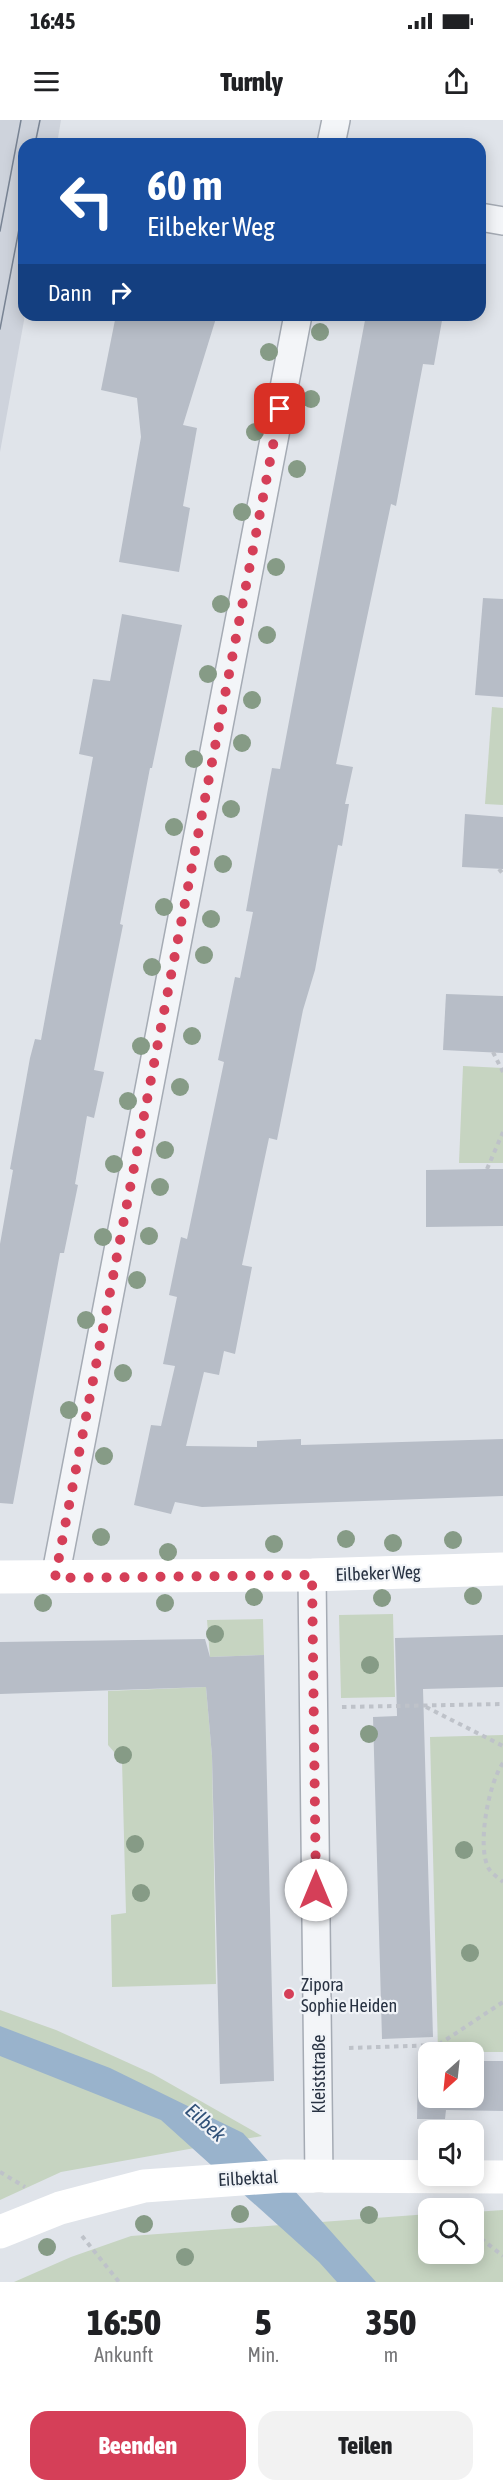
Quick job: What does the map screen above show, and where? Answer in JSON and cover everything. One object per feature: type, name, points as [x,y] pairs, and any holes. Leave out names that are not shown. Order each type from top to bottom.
[{"type":"street","points":[[332,138],[336,120]]},
{"type":"street","points":[[486,219],[503,221]]},
{"type":"street","points":[[55,1578],[297,321]]},
{"type":"street","name":"Eilbeker Weg","points":[[0,1577],[312,1575],[503,1569]]},
{"type":"street","name":"Kleiststraße","points":[[312,1575],[319,2178]]},
{"type":"street","name":"Eilbektal","points":[[0,2232],[60,2208],[144,2186],[216,2179],[285,2176],[319,2178],[503,2177]]},
{"type":"path","points":[[499,869],[503,874]]},
{"type":"path","points":[[493,1052],[503,1072]]},
{"type":"path","points":[[487,1169],[503,1132]]},
{"type":"path","points":[[315,1708],[503,1704]]},
{"type":"path","points":[[424,1706],[503,1746]]},
{"type":"path","points":[[503,1763],[494,1775],[483,1830],[489,1868],[503,1882]]},
{"type":"path","points":[[318,2049],[438,2045],[503,2002]]},
{"type":"path","points":[[60,2208],[119,2282]]},
{"type":"path","points":[[484,2242],[503,2256]]},
{"type":"shaded area","points":[[0,120],[61,120],[58,138],[18,138],[18,321],[24,321],[0,452]]},
{"type":"green space","points":[[492,707],[503,708],[503,805],[485,804]]},
{"type":"green space","points":[[463,1066],[503,1068],[503,1163],[459,1163]]},
{"type":"green space","points":[[393,1614],[395,1697],[341,1698],[339,1615]]},
{"type":"green space","points":[[263,1619],[264,1655],[210,1657],[207,1620]]},
{"type":"green space","points":[[206,1687],[212,1756],[216,1984],[112,1987],[111,1915],[126,1913],[122,1761],[108,1745],[108,1691]]},
{"type":"green space","points":[[503,1735],[503,2052],[484,2052],[484,2042],[438,2042],[430,1737]]},
{"type":"green space","points":[[0,2010],[56,2030],[153,2074],[262,2136],[61,2172],[0,2200]]},
{"type":"green space","points":[[503,2210],[503,2282],[14,2282],[71,2257],[131,2236],[418,2215],[418,2264],[484,2264],[484,2211]]},
{"type":"water","name":"Eilbek","points":[[0,2026],[110,2068],[243,2133],[376,2282],[337,2282],[319,2262],[161,2120],[0,2056]]},
{"type":"building","points":[[115,321],[215,321],[183,425],[197,428],[183,506],[190,508],[179,572],[119,562],[141,437],[137,398],[101,390]]},
{"type":"building","points":[[365,321],[442,321],[434,365],[423,364],[396,506],[391,504],[336,764],[353,767],[345,804],[349,804],[342,846],[338,845],[315,970],[303,1010],[277,1140],[269,1138],[242,1265],[252,1267],[235,1354],[224,1351],[219,1375],[204,1372],[186,1446],[257,1447],[257,1441],[301,1439],[301,1445],[503,1439],[503,1496],[202,1507],[175,1502],[171,1514],[134,1505],[151,1425],[161,1426],[175,1366],[163,1364],[177,1297],[169,1295],[181,1237],[187,1239],[224,1062],[218,1060],[235,977],[240,978],[253,912],[246,911],[272,768],[280,769]]},
{"type":"building","points":[[483,598],[503,599],[503,697],[475,695]]},
{"type":"building","points":[[122,614],[182,625],[152,768],[150,768],[120,924],[123,925],[94,1070],[104,1072],[94,1118],[87,1116],[75,1184],[78,1185],[64,1253],[60,1253],[13,1504],[0,1503],[0,1244],[13,1170],[10,1169],[30,1058],[35,1039],[41,1040],[93,757],[79,754],[93,679],[110,681]]},
{"type":"building","points":[[465,814],[503,817],[503,869],[462,867]]},
{"type":"building","points":[[446,994],[503,996],[503,1053],[443,1050]]},
{"type":"building","points":[[503,1169],[503,1226],[426,1227],[426,1170]]},
{"type":"building","points":[[503,1635],[503,1687],[423,1689],[433,2037],[382,2039],[373,1717],[397,1716],[395,1638]]},
{"type":"building","points":[[205,1639],[210,1657],[264,1655],[274,2081],[220,2084],[212,1756],[206,1687],[0,1694],[0,1642]]},
{"type":"building","points":[[418,2060],[418,2108],[484,2108],[484,2061],[503,2061],[503,2111],[446,2110],[445,2119],[417,2119]]},
{"type":"tram line","points":[[0,231],[21,120]]},
{"type":"tram line","points":[[36,138],[40,120]]},
{"type":"tram line","points":[[0,329],[18,234]]},
{"type":"place","name":"Zipora Sophie Heiden","points":[[289,1994]]},
{"type":"route","points":[[280,409],[55,1578],[312,1575],[316,1890]]}]
